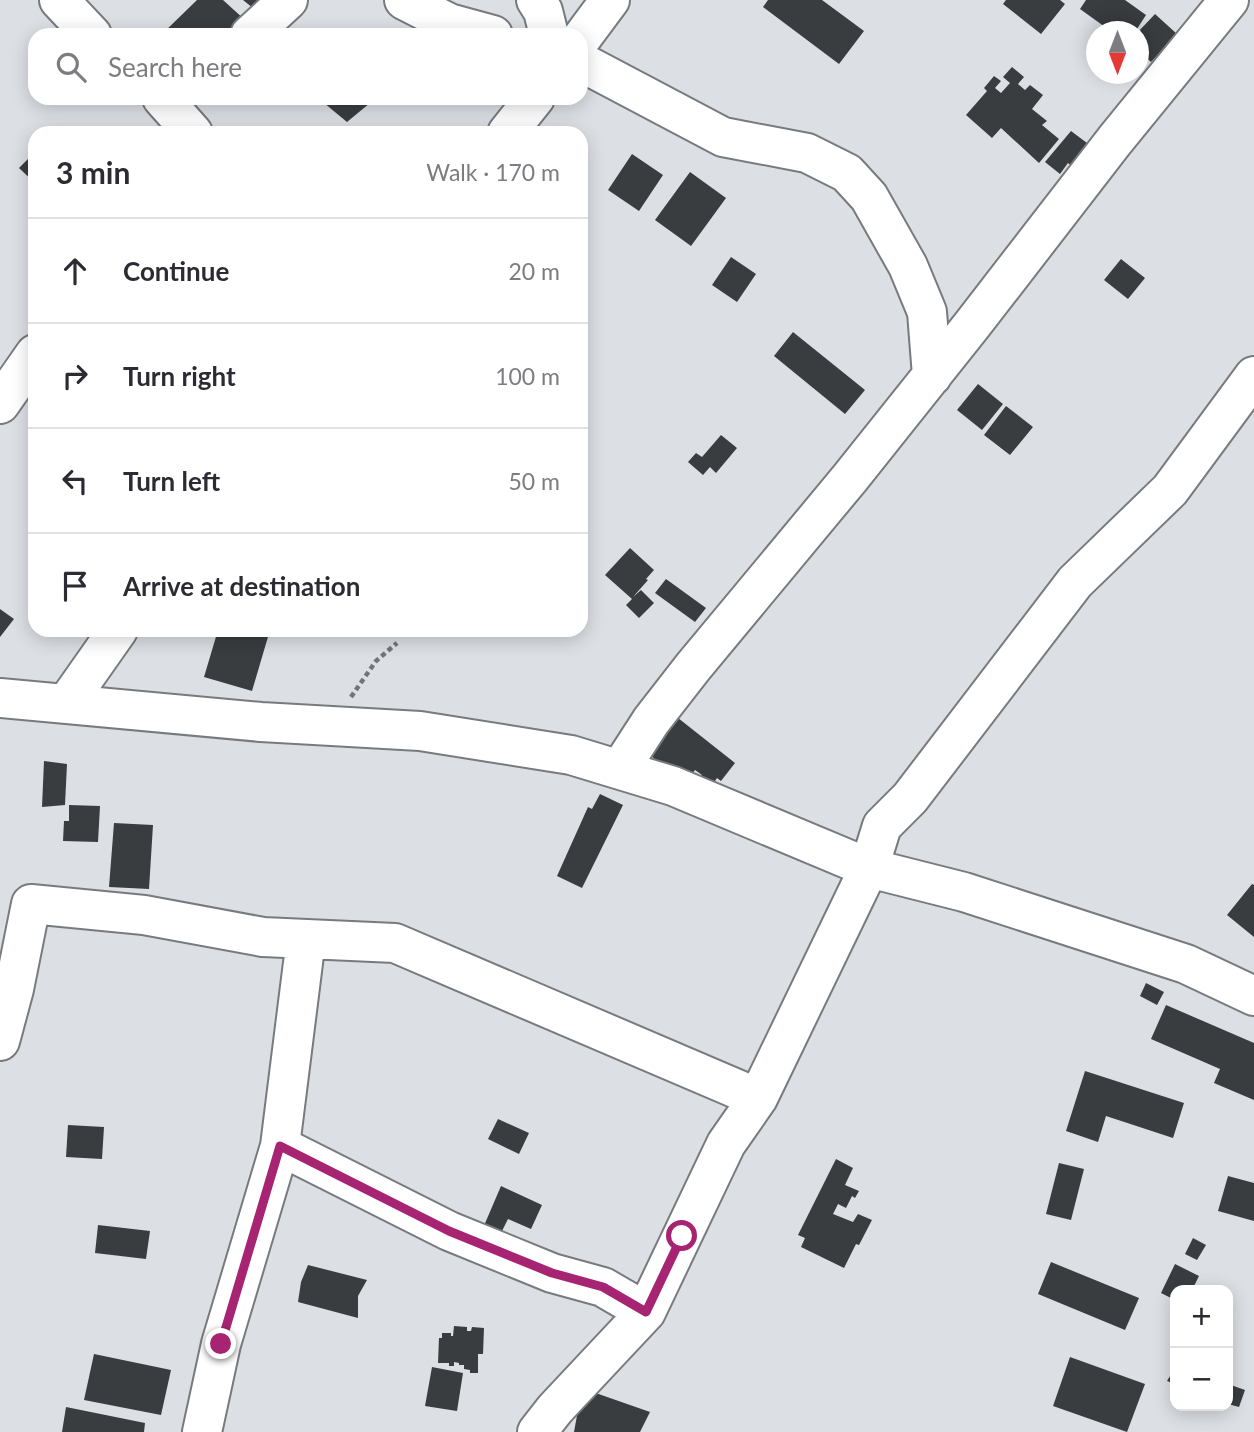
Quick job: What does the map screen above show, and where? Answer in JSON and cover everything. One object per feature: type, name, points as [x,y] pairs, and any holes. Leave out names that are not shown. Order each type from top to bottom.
[{"type":"street","points":[[59,0],[85,28]]},
{"type":"street","points":[[258,28],[288,0]]},
{"type":"street","points":[[404,0],[449,23],[467,28]]},
{"type":"street","points":[[536,0],[543,11],[547,28]]},
{"type":"street","points":[[588,30],[610,0]]},
{"type":"street","points":[[620,769],[651,721],[693,667],[932,376],[1115,140],[1229,0]]},
{"type":"street","points":[[588,66],[723,137],[807,153],[847,173],[869,197],[908,266],[927,312],[932,376]]},
{"type":"street","points":[[513,126],[529,105]]},
{"type":"street","points":[[927,312],[972,325]]},
{"type":"street","points":[[0,404],[28,364]]},
{"type":"street","points":[[537,1432],[555,1409],[646,1312],[726,1143],[758,1098],[869,868],[882,826],[910,798],[1075,582],[1170,490],[1254,376]]},
{"type":"street","points":[[65,705],[113,637]]},
{"type":"street","points":[[0,698],[248,721],[419,731],[571,755],[673,786],[869,868],[964,892],[1186,964],[1254,996]]},
{"type":"street","points":[[0,1041],[14,989],[15,903],[144,915],[263,937],[395,943],[758,1098]]},
{"type":"street","points":[[202,1432],[221,1344],[280,1146],[306,939]]},
{"type":"street","points":[[280,1146],[449,1231],[552,1273],[603,1287],[646,1312]]},
{"type":"path","points":[[329,726],[376,661],[397,643]]},
{"type":"building","points":[[197,0],[223,0],[245,20],[236,28],[168,28]]},
{"type":"building","points":[[243,0],[271,0],[259,13]]},
{"type":"building","points":[[768,0],[822,0],[864,31],[839,64],[763,7]]},
{"type":"building","points":[[1006,0],[1060,0],[1065,4],[1041,34],[1003,4]]},
{"type":"building","points":[[1086,0],[1125,0],[1146,15],[1142,21],[1097,21],[1080,9]]},
{"type":"building","points":[[1155,14],[1177,34],[1151,62],[1149,60],[1148,21]]},
{"type":"building","points":[[1012,67],[1024,77],[1018,84],[1025,90],[1030,85],[1043,95],[1032,109],[1047,121],[1042,125],[1059,139],[1039,163],[1001,128],[992,138],[966,115],[987,91],[984,88],[994,76],[1001,81],[995,88],[1001,93],[1010,83],[1003,77]]},
{"type":"building","points":[[326,105],[368,105],[347,122]]},
{"type":"building","points":[[1071,131],[1091,146],[1073,167],[1068,163],[1060,174],[1045,162]]},
{"type":"building","points":[[632,154],[663,175],[639,211],[608,190]]},
{"type":"building","points":[[28,159],[28,176],[19,168]]},
{"type":"building","points":[[690,172],[726,198],[691,246],[655,220]]},
{"type":"building","points":[[731,257],[756,274],[737,302],[712,285]]},
{"type":"building","points":[[1121,259],[1145,278],[1128,299],[1104,280]]},
{"type":"building","points":[[793,332],[865,390],[845,414],[774,356]]},
{"type":"building","points":[[978,384],[1003,404],[982,430],[957,410]]},
{"type":"building","points":[[1006,406],[1033,427],[1010,455],[984,435]]},
{"type":"building","points":[[721,435],[737,448],[716,473],[710,467],[703,475],[688,462],[696,453],[702,457]]},
{"type":"building","points":[[630,548],[654,570],[633,597],[641,590],[654,603],[639,618],[626,605],[632,599],[605,575]]},
{"type":"building","points":[[666,579],[706,608],[695,622],[655,593]]},
{"type":"building","points":[[0,609],[14,619],[0,637]]},
{"type":"building","points":[[216,637],[268,637],[252,691],[204,677]]},
{"type":"building","points":[[673,714],[735,763],[721,781],[717,778],[709,790],[697,781],[702,775],[695,770],[688,779],[674,774],[646,752]]},
{"type":"building","points":[[44,761],[67,764],[65,805],[42,807]]},
{"type":"building","points":[[600,794],[623,805],[582,888],[557,876],[588,807],[592,809]]},
{"type":"building","points":[[69,805],[100,806],[98,842],[63,841],[64,821],[69,821]]},
{"type":"building","points":[[114,823],[153,825],[149,889],[109,887]]},
{"type":"building","points":[[1252,884],[1254,885],[1254,937],[1227,915]]},
{"type":"building","points":[[1146,983],[1164,992],[1157,1005],[1140,996]]},
{"type":"building","points":[[1166,1005],[1254,1043],[1254,1100],[1214,1083],[1220,1069],[1151,1039]]},
{"type":"building","points":[[1085,1071],[1184,1103],[1173,1138],[1106,1116],[1098,1142],[1066,1131]]},
{"type":"building","points":[[498,1119],[529,1133],[519,1154],[488,1139]]},
{"type":"building","points":[[68,1125],[104,1127],[102,1159],[66,1157]]},
{"type":"building","points":[[836,1159],[853,1168],[845,1185],[859,1191],[855,1198],[852,1196],[846,1208],[838,1204],[833,1214],[853,1222],[858,1214],[872,1220],[844,1268],[801,1247],[805,1238],[798,1235]]},
{"type":"building","points":[[1059,1163],[1084,1169],[1071,1220],[1046,1214]]},
{"type":"building","points":[[1228,1176],[1254,1183],[1254,1221],[1218,1211]]},
{"type":"building","points":[[501,1186],[542,1205],[531,1229],[508,1219],[500,1235],[483,1228]]},
{"type":"building","points":[[98,1225],[150,1231],[146,1259],[95,1253]]},
{"type":"building","points":[[1193,1238],[1206,1245],[1197,1260],[1185,1254]]},
{"type":"building","points":[[1051,1262],[1139,1298],[1125,1330],[1038,1294]]},
{"type":"building","points":[[1175,1264],[1199,1276],[1194,1285],[1170,1285],[1170,1298],[1161,1293]]},
{"type":"building","points":[[308,1265],[367,1280],[358,1296],[358,1318],[298,1302],[301,1282]]},
{"type":"building","points":[[454,1326],[467,1327],[467,1331],[471,1331],[472,1327],[484,1328],[483,1354],[478,1354],[478,1373],[470,1373],[470,1370],[464,1369],[464,1365],[459,1363],[454,1362],[454,1366],[449,1366],[449,1363],[438,1363],[439,1338],[442,1338],[442,1333],[451,1333],[453,1336]]},
{"type":"building","points":[[94,1354],[171,1370],[161,1415],[84,1400]]},
{"type":"building","points":[[1070,1357],[1145,1384],[1127,1432],[1053,1406]]},
{"type":"building","points":[[432,1367],[463,1373],[457,1411],[425,1406]]},
{"type":"building","points":[[1233,1386],[1245,1390],[1239,1407],[1233,1405]]},
{"type":"building","points":[[590,1391],[650,1412],[640,1432],[574,1432],[578,1410]]},
{"type":"building","points":[[66,1407],[145,1423],[144,1432],[62,1432]]},
{"type":"route","points":[[221,1344],[280,1146],[449,1231],[552,1273],[603,1287],[646,1312],[682,1236]]}]
